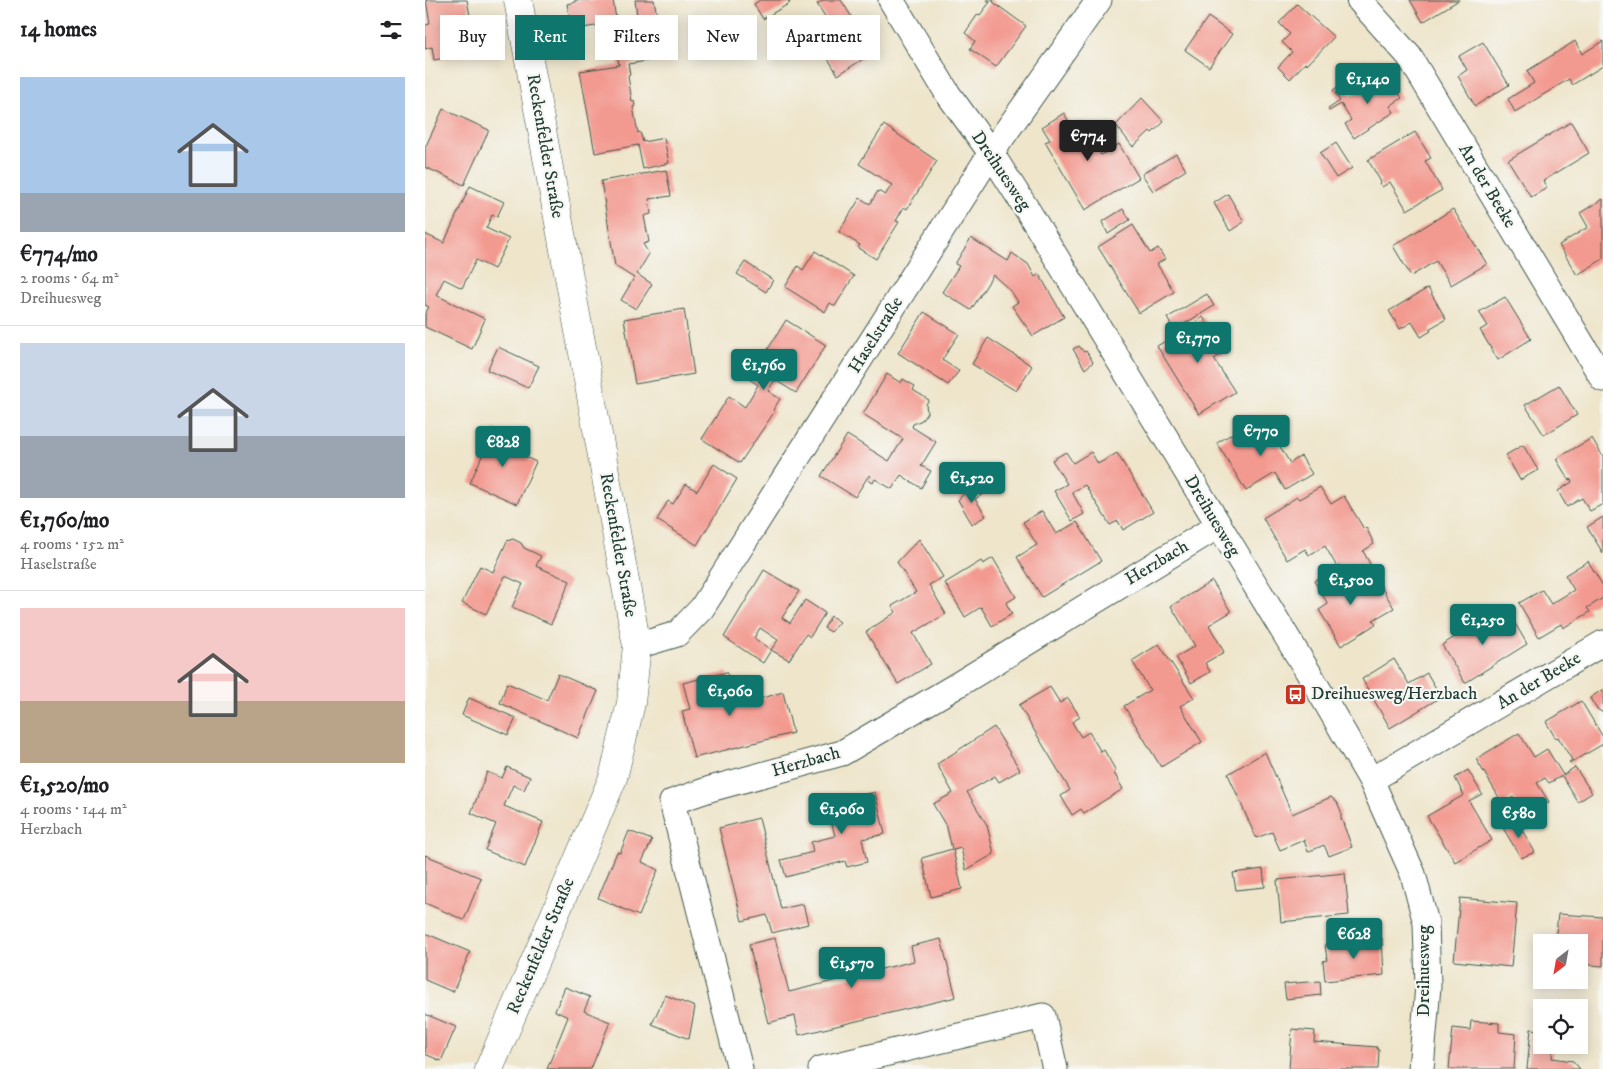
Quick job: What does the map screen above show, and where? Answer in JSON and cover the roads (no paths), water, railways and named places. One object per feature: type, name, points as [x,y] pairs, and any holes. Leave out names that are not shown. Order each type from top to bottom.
[{"type":"street","name":"Reckenfelder Straße","points":[[489,1069],[613,778],[631,703],[637,646],[518,0]]},
{"type":"street","name":"Dreihuesweg","points":[[891,0],[948,94],[991,153],[1028,211],[1313,680],[1371,780],[1413,874],[1426,923],[1428,986],[1421,1069]]},
{"type":"street","name":"Haselstraße","points":[[637,646],[677,634],[702,608],[991,153],[1099,0]]},
{"type":"street","name":"An der Beeke","points":[[1359,0],[1409,56],[1603,379]]},
{"type":"street","name":"Herzbach","points":[[740,1069],[671,802],[710,788],[842,753],[1218,526]]},
{"type":"street","name":"An der Beeke","points":[[1371,780],[1603,643]]},
{"type":"street","points":[[821,1069],[1043,1016],[1055,1069]]},
{"type":"place","name":"Dreihuesweg/Herzbach","points":[[1295,694]]}]
